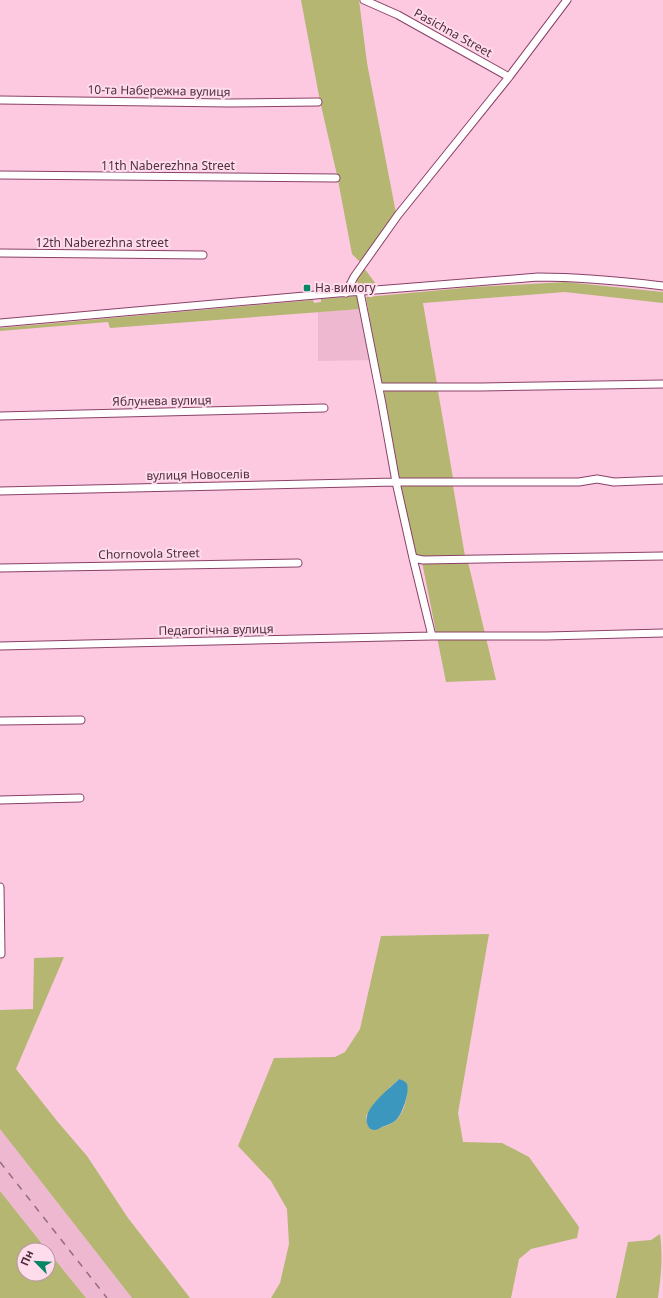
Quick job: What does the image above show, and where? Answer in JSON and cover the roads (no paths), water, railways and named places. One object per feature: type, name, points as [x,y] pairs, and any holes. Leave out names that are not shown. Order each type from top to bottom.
[{"type":"street","name":"Pasichna Street","points":[[364,0],[398,15],[509,77]]},
{"type":"street","points":[[346,293],[354,277],[398,215],[509,77],[567,0]]},
{"type":"street","name":"10-та Набережна вулиця","points":[[0,100],[318,102]]},
{"type":"street","name":"11th Naberezhna Street","points":[[0,175],[336,178]]},
{"type":"street","name":"12th Naberezhna street","points":[[0,253],[203,255]]},
{"type":"street","points":[[0,323],[538,277],[602,279],[663,286]]},
{"type":"street","points":[[360,292],[396,482],[432,636]]},
{"type":"street","points":[[379,387],[663,384]]},
{"type":"street","name":"Яблунева вулиця","points":[[0,416],[324,408]]},
{"type":"street","name":"вулиця Новоселів","points":[[0,491],[396,482],[579,482],[597,479],[614,482],[663,480]]},
{"type":"street","points":[[413,558],[423,560],[663,556]]},
{"type":"street","name":"Chornovola Street","points":[[0,568],[298,563]]},
{"type":"street","name":"Педагогічна вулиця","points":[[0,646],[432,636],[547,636],[663,633]]},
{"type":"street","points":[[0,720],[81,720]]},
{"type":"street","points":[[0,800],[80,798]]},
{"type":"street","points":[[0,887],[2,954]]},
{"type":"water","points":[[399,1079],[407,1084],[408,1088],[401,1113],[396,1120],[391,1123],[376,1130],[370,1129],[367,1122],[367,1116],[370,1109]]},
{"type":"railway","points":[[0,1162],[107,1298]]},
{"type":"place","name":"На вимогу","points":[[307,288]]}]
